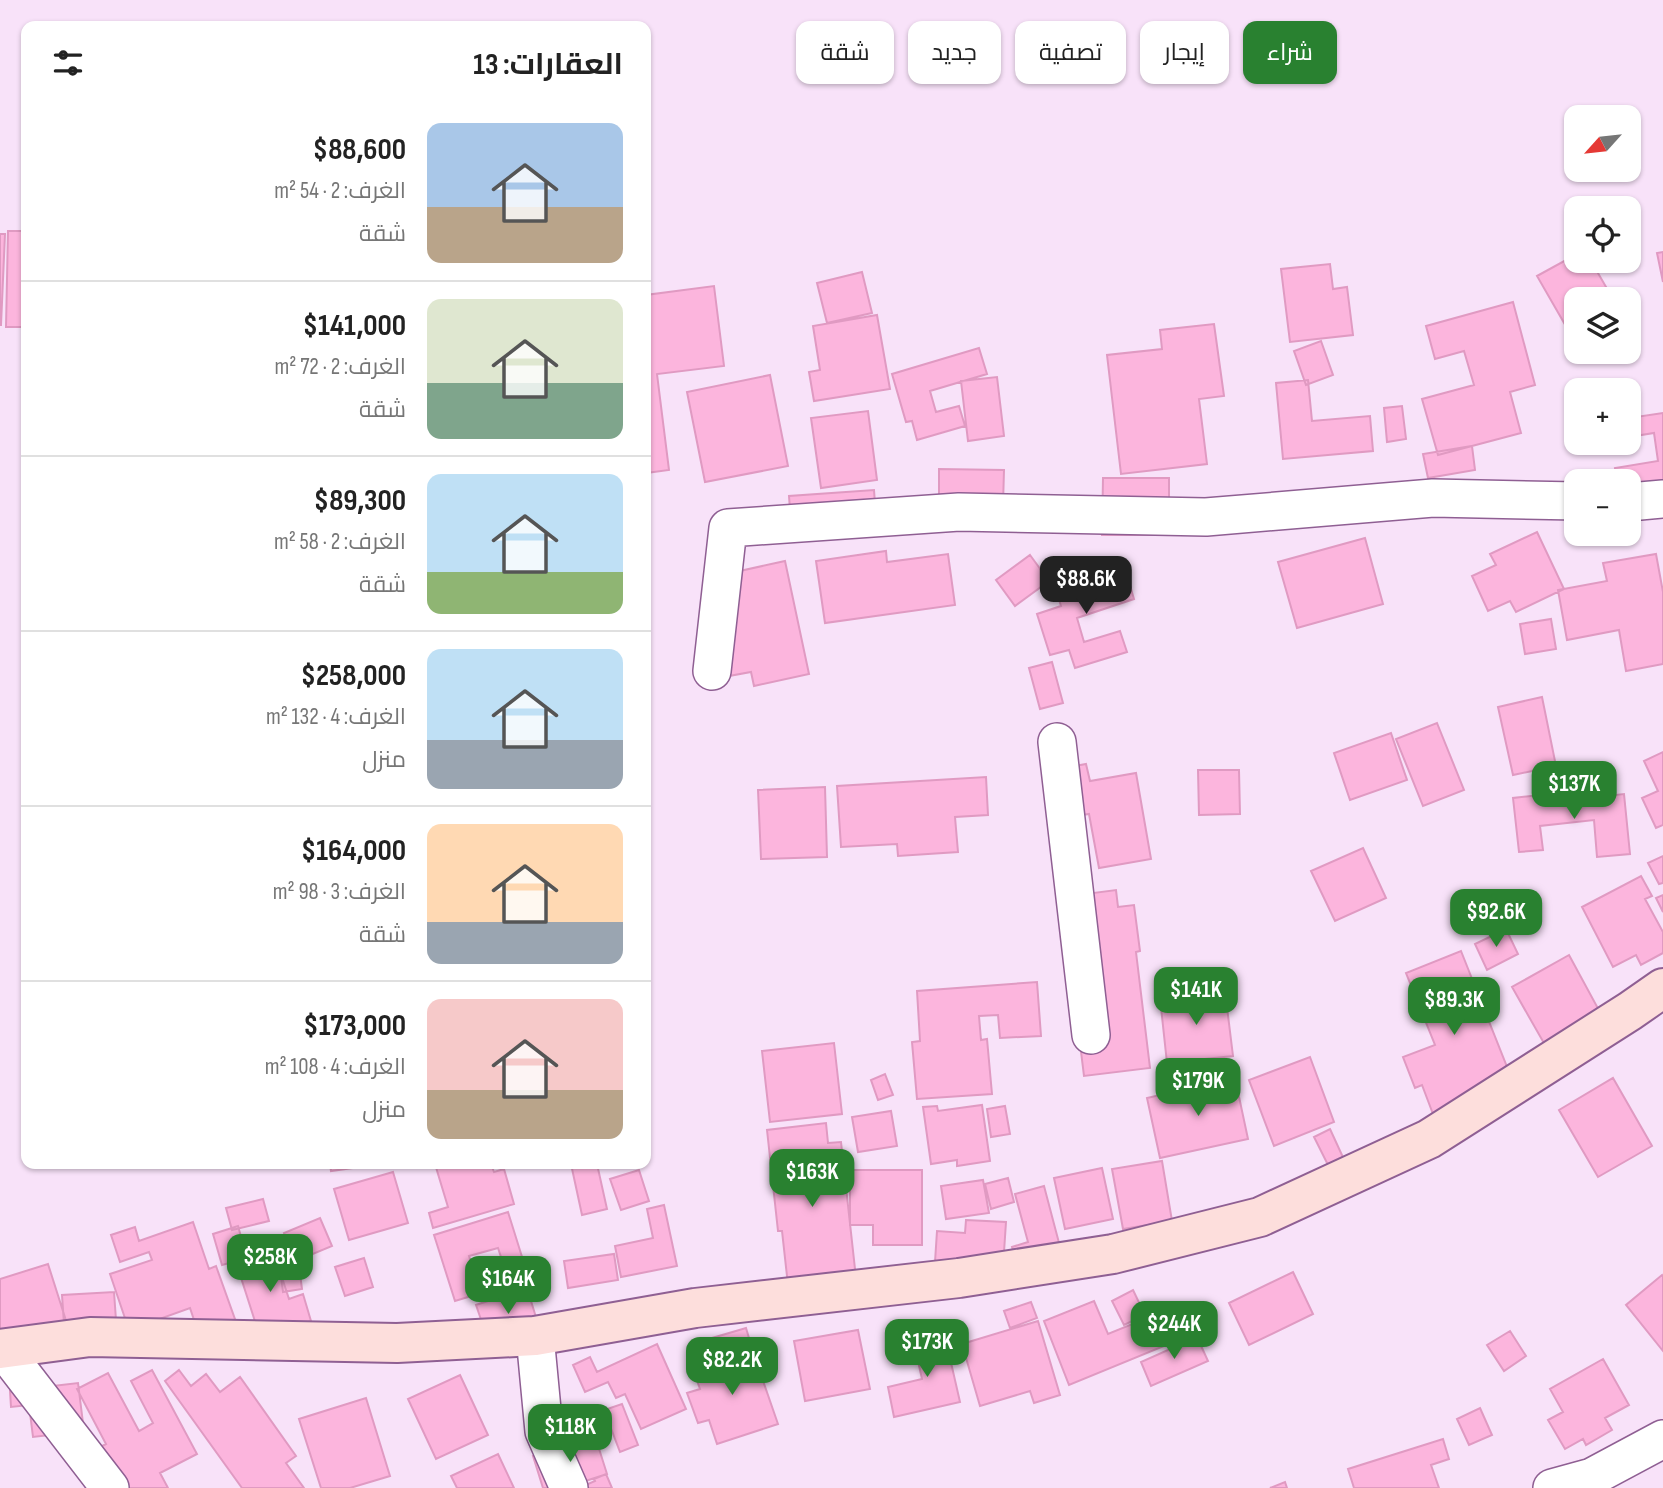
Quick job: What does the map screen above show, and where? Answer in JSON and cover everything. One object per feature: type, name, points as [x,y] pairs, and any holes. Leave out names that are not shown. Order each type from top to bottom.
[{"type":"street","points":[[712,671],[728,528],[959,512],[1206,517],[1433,498],[1564,500]]},
{"type":"street","points":[[1641,501],[1663,499]]},
{"type":"street","points":[[1057,741],[1091,1035]]},
{"type":"street","points":[[110,1488],[1,1349],[90,1336],[397,1343],[535,1336],[695,1308],[959,1278],[1100,1256],[1260,1217],[1429,1139],[1663,988]]},
{"type":"street","points":[[535,1336],[544,1431],[569,1488]]},
{"type":"street","points":[[1552,1488],[1592,1477],[1663,1439]]},
{"type":"building","points":[[8,231],[21,231],[21,327],[6,327]]},
{"type":"building","points":[[0,234],[5,234],[1,325],[0,325]]},
{"type":"building","points":[[1663,252],[1663,282],[1657,253]]},
{"type":"building","points":[[1564,261],[1564,273],[1598,273],[1606,287],[1564,287],[1564,323],[1537,276]]},
{"type":"building","points":[[1330,264],[1333,289],[1347,287],[1353,335],[1290,342],[1281,269]]},
{"type":"building","points":[[862,272],[872,313],[827,323],[817,283]]},
{"type":"building","points":[[714,286],[724,366],[657,374],[669,470],[651,472],[651,294]]},
{"type":"building","points":[[1513,302],[1535,385],[1510,392],[1521,433],[1438,455],[1422,399],[1474,385],[1464,351],[1435,359],[1426,326]]},
{"type":"building","points":[[877,315],[890,389],[814,401],[809,372],[820,370],[813,326]]},
{"type":"building","points":[[1214,324],[1224,396],[1199,399],[1207,464],[1121,474],[1107,355],[1162,349],[1160,330]]},
{"type":"building","points":[[1321,341],[1333,375],[1306,385],[1294,351]]},
{"type":"building","points":[[979,348],[987,374],[930,391],[936,412],[959,406],[965,426],[917,440],[912,421],[906,422],[892,374]]},
{"type":"building","points":[[770,375],[788,466],[705,482],[687,392]]},
{"type":"building","points":[[997,377],[1004,436],[968,441],[961,381]]},
{"type":"building","points":[[1308,380],[1312,421],[1370,416],[1373,451],[1283,459],[1276,383]]},
{"type":"building","points":[[1402,406],[1406,439],[1387,442],[1384,408]]},
{"type":"building","points":[[868,411],[877,480],[821,488],[811,418]]},
{"type":"building","points":[[1663,413],[1663,494],[1641,498],[1641,469],[1615,468],[1658,461],[1654,433],[1641,435],[1641,416]]},
{"type":"building","points":[[1472,446],[1475,470],[1428,478],[1423,454]]},
{"type":"building","points":[[939,469],[1004,470],[1003,505],[939,523]]},
{"type":"building","points":[[1103,478],[1169,478],[1169,535],[1102,535]]},
{"type":"building","points":[[874,490],[877,531],[792,538],[789,496]]},
{"type":"building","points":[[1537,532],[1564,589],[1516,612],[1510,601],[1488,611],[1472,576],[1496,565],[1490,554]]},
{"type":"building","points":[[1365,538],[1383,604],[1297,628],[1278,562]]},
{"type":"building","points":[[886,551],[887,562],[948,554],[955,605],[825,623],[816,561]]},
{"type":"building","points":[[1656,554],[1663,592],[1663,664],[1626,671],[1619,630],[1567,640],[1558,590],[1607,581],[1603,563]]},
{"type":"building","points":[[1030,555],[1049,581],[1015,606],[996,580]]},
{"type":"building","points":[[785,561],[809,674],[754,686],[751,672],[729,676],[708,578]]},
{"type":"building","points":[[1124,565],[1134,599],[1077,618],[1084,642],[1120,631],[1127,652],[1075,668],[1069,650],[1050,655],[1037,614],[1061,606],[1055,587]]},
{"type":"building","points":[[1551,619],[1556,649],[1525,654],[1520,624]]},
{"type":"building","points":[[1052,662],[1063,703],[1040,709],[1029,668]]},
{"type":"building","points":[[1542,697],[1556,766],[1513,775],[1498,707]]},
{"type":"building","points":[[1437,723],[1464,790],[1423,806],[1396,739]]},
{"type":"building","points":[[1391,733],[1407,780],[1350,800],[1334,753]]},
{"type":"building","points":[[1663,752],[1663,825],[1656,828],[1642,798],[1658,791],[1644,761]]},
{"type":"building","points":[[1086,764],[1090,781],[1136,773],[1151,859],[1099,868],[1089,814],[1056,819],[1048,771]]},
{"type":"building","points":[[1198,770],[1239,770],[1240,814],[1199,815]]},
{"type":"building","points":[[986,777],[988,815],[955,817],[958,852],[898,856],[897,844],[841,847],[837,786]]},
{"type":"building","points":[[825,787],[827,857],[761,859],[758,790]]},
{"type":"building","points":[[1624,794],[1630,854],[1597,857],[1594,820],[1540,826],[1543,850],[1519,852],[1513,798],[1540,795],[1541,803]]},
{"type":"building","points":[[1363,848],[1386,898],[1335,921],[1311,871]]},
{"type":"building","points":[[1663,856],[1663,883],[1659,884],[1648,863]]},
{"type":"building","points":[[1641,876],[1652,896],[1645,899],[1663,932],[1663,953],[1641,965],[1636,955],[1613,967],[1582,907]]},
{"type":"building","points":[[1116,890],[1118,907],[1134,905],[1140,951],[1136,952],[1150,1068],[1084,1076],[1062,897]]},
{"type":"building","points":[[1663,895],[1663,912],[1656,898]]},
{"type":"building","points":[[1506,929],[1518,954],[1487,970],[1475,944]]},
{"type":"building","points":[[1461,951],[1513,1082],[1433,1114],[1422,1085],[1415,1088],[1403,1057],[1435,1045],[1406,973]]},
{"type":"building","points":[[1569,955],[1601,1014],[1545,1045],[1512,987]]},
{"type":"building","points":[[1037,982],[1041,1036],[1000,1038],[998,1015],[979,1016],[981,1040],[987,1039],[992,1094],[917,1099],[912,1042],[920,1041],[917,991]]},
{"type":"building","points":[[1225,991],[1233,1056],[1167,1063],[1160,998]]},
{"type":"building","points":[[834,1043],[842,1114],[770,1122],[762,1051]]},
{"type":"building","points":[[1310,1057],[1334,1122],[1274,1146],[1249,1080]]},
{"type":"building","points":[[885,1074],[893,1095],[878,1100],[871,1080]]},
{"type":"building","points":[[1235,1078],[1248,1139],[1160,1158],[1147,1098]]},
{"type":"building","points":[[1613,1078],[1652,1146],[1598,1177],[1559,1110]]},
{"type":"building","points":[[982,1105],[990,1161],[957,1166],[957,1160],[931,1164],[923,1107],[937,1106],[938,1111]]},
{"type":"building","points":[[1005,1106],[1010,1134],[991,1137],[987,1109]]},
{"type":"building","points":[[891,1111],[897,1146],[858,1152],[852,1117]]},
{"type":"building","points":[[826,1123],[828,1143],[841,1142],[857,1287],[789,1294],[782,1231],[778,1231],[767,1130]]},
{"type":"building","points":[[1330,1129],[1347,1166],[1332,1173],[1314,1137]]},
{"type":"building","points":[[1162,1161],[1172,1221],[1123,1229],[1112,1169]]},
{"type":"building","points":[[1102,1168],[1113,1219],[1065,1229],[1054,1178]]},
{"type":"building","points":[[437,1169],[493,1169],[494,1172],[504,1169],[514,1204],[433,1228],[429,1213],[448,1207]]},
{"type":"building","points":[[572,1169],[598,1169],[607,1209],[582,1215]]},
{"type":"building","points":[[639,1170],[649,1201],[621,1210],[610,1179]]},
{"type":"building","points":[[850,1170],[922,1170],[922,1245],[873,1245],[873,1225],[850,1225]]},
{"type":"building","points":[[393,1172],[408,1223],[349,1240],[334,1189]]},
{"type":"building","points":[[1008,1178],[1014,1202],[991,1209],[985,1184]]},
{"type":"building","points":[[983,1180],[989,1213],[946,1219],[941,1186]]},
{"type":"building","points":[[1044,1186],[1063,1258],[1019,1270],[1012,1247],[1028,1242],[1015,1194]]},
{"type":"building","points":[[263,1199],[269,1221],[232,1230],[226,1208]]},
{"type":"building","points":[[664,1205],[677,1266],[621,1277],[615,1246],[653,1238],[647,1209]]},
{"type":"building","points":[[508,1212],[523,1260],[504,1266],[498,1248],[469,1256],[481,1293],[455,1301],[434,1235]]},
{"type":"building","points":[[320,1218],[332,1246],[296,1261],[284,1233]]},
{"type":"building","points":[[966,1220],[1006,1222],[1003,1267],[935,1262],[937,1231],[965,1233]]},
{"type":"building","points":[[193,1222],[209,1269],[216,1266],[236,1322],[199,1335],[190,1308],[129,1330],[110,1274],[152,1260],[149,1252],[120,1262],[111,1235],[135,1227],[139,1241]]},
{"type":"building","points":[[238,1226],[247,1258],[222,1265],[213,1234]]},
{"type":"building","points":[[272,1247],[289,1299],[303,1294],[311,1321],[260,1337],[235,1259]]},
{"type":"building","points":[[614,1254],[618,1280],[568,1288],[564,1261]]},
{"type":"building","points":[[364,1258],[373,1287],[345,1296],[335,1267]]},
{"type":"building","points":[[48,1264],[69,1330],[0,1349],[0,1279]]},
{"type":"building","points":[[299,1266],[302,1289],[283,1292],[280,1269]]},
{"type":"building","points":[[1293,1272],[1313,1314],[1249,1345],[1229,1303]]},
{"type":"building","points":[[1662,1275],[1663,1277],[1663,1351],[1626,1305]]},
{"type":"building","points":[[527,1288],[539,1327],[489,1343],[476,1305]]},
{"type":"building","points":[[1133,1290],[1145,1315],[1124,1325],[1112,1301]]},
{"type":"building","points":[[114,1292],[116,1320],[64,1324],[62,1295]]},
{"type":"building","points":[[1094,1301],[1108,1334],[1152,1316],[1164,1346],[1069,1385],[1044,1321]]},
{"type":"building","points":[[1031,1302],[1037,1318],[1010,1328],[1004,1311]]},
{"type":"building","points":[[1181,1311],[1188,1331],[1172,1337],[1165,1317]]},
{"type":"building","points":[[1038,1321],[1060,1395],[1034,1403],[1030,1391],[980,1406],[962,1344]]},
{"type":"building","points":[[746,1328],[752,1348],[718,1358],[712,1338]]},
{"type":"building","points":[[858,1330],[870,1389],[805,1401],[794,1341]]},
{"type":"building","points":[[1510,1331],[1526,1356],[1504,1371],[1487,1345]]},
{"type":"building","points":[[944,1332],[960,1402],[894,1417],[888,1387],[922,1379],[913,1339]]},
{"type":"building","points":[[1197,1337],[1208,1361],[1151,1386],[1141,1362]]},
{"type":"building","points":[[657,1344],[686,1409],[641,1429],[625,1394],[616,1398],[608,1382],[585,1392],[573,1365],[590,1357],[597,1372]]},
{"type":"building","points":[[752,1349],[778,1424],[717,1444],[709,1420],[698,1423],[687,1393],[700,1389],[693,1369]]},
{"type":"building","points":[[1603,1359],[1629,1405],[1605,1418],[1612,1430],[1586,1445],[1583,1439],[1565,1449],[1548,1420],[1563,1412],[1550,1389]]},
{"type":"building","points":[[152,1370],[197,1454],[160,1473],[168,1488],[96,1488],[80,1458],[106,1444],[77,1389],[108,1373],[139,1431],[153,1423],[131,1381]]},
{"type":"building","points":[[179,1370],[191,1386],[206,1374],[220,1392],[240,1377],[296,1456],[286,1463],[304,1488],[242,1488],[165,1381]]},
{"type":"building","points":[[460,1375],[488,1435],[436,1459],[408,1399]]},
{"type":"building","points":[[78,1383],[84,1431],[33,1437],[29,1405],[11,1407],[10,1391]]},
{"type":"building","points":[[366,1398],[390,1476],[350,1488],[321,1488],[299,1419]]},
{"type":"building","points":[[622,1404],[638,1445],[620,1452],[604,1410]]},
{"type":"building","points":[[1480,1408],[1492,1435],[1469,1445],[1457,1419]]},
{"type":"building","points":[[595,1436],[607,1474],[564,1488],[543,1488],[533,1456]]},
{"type":"building","points":[[1443,1439],[1449,1459],[1431,1465],[1439,1488],[1354,1488],[1348,1469]]},
{"type":"building","points":[[498,1454],[514,1488],[457,1488],[451,1476]]},
{"type":"building","points":[[606,1474],[612,1488],[579,1488],[595,1481],[594,1479]]},
{"type":"building","points":[[1285,1482],[1287,1488],[1270,1488]]}]
